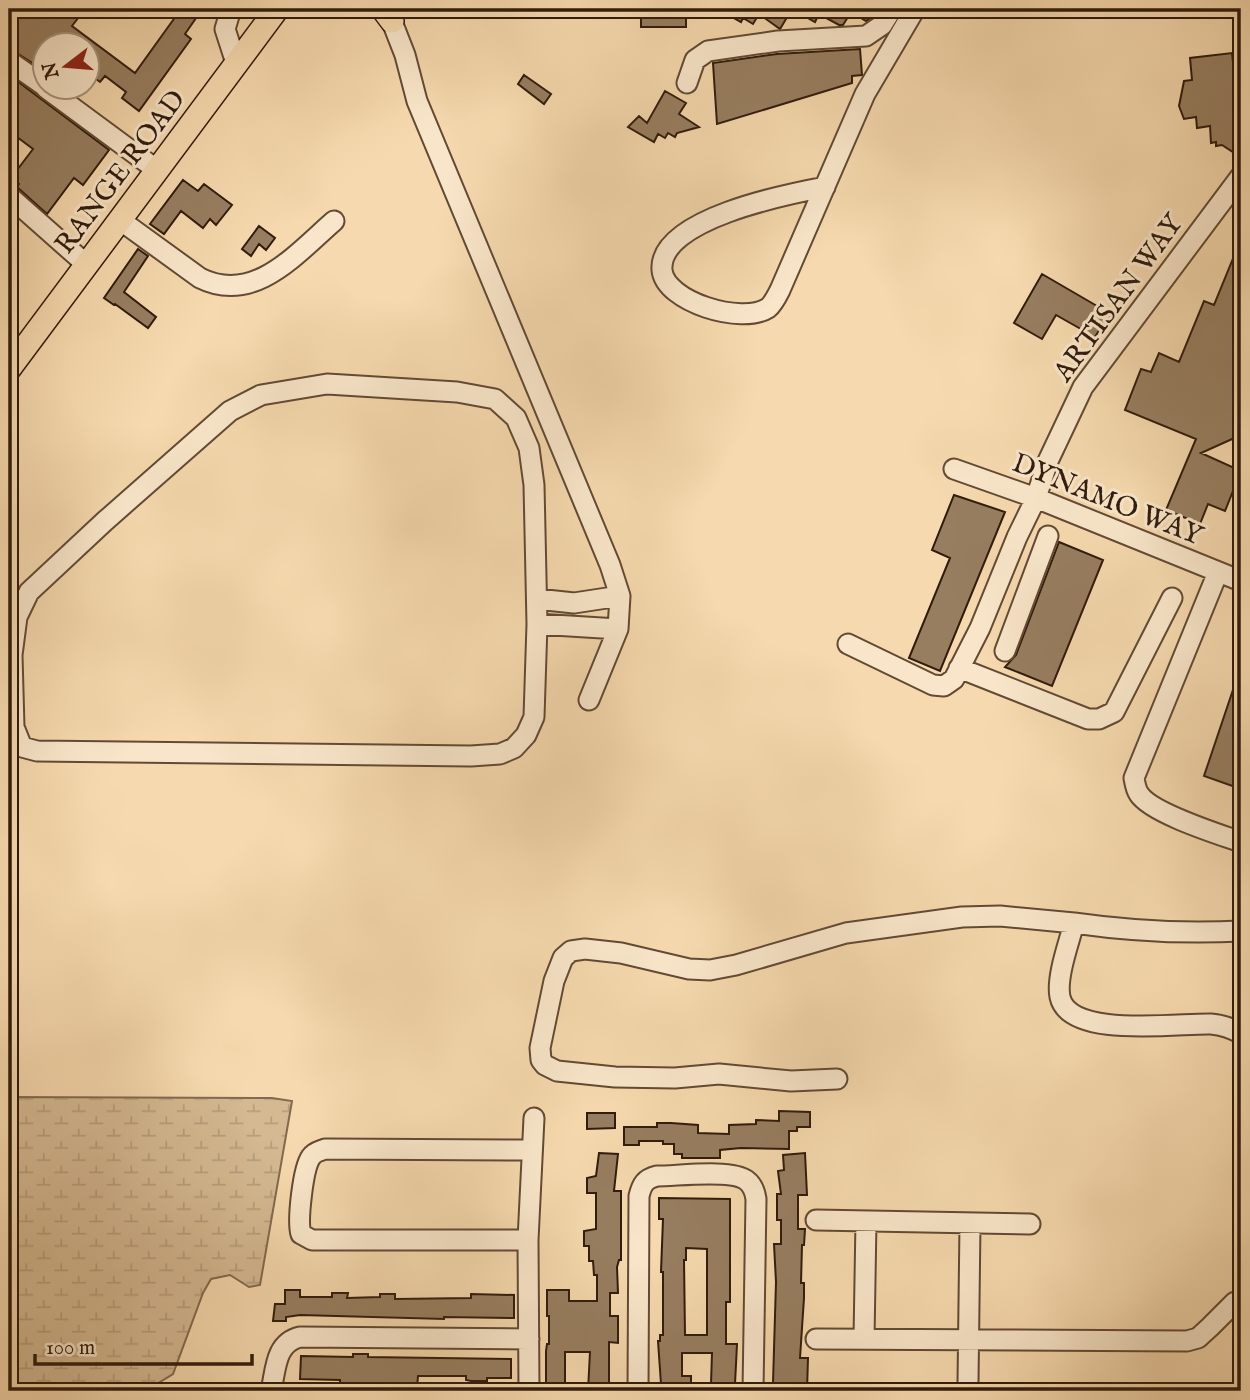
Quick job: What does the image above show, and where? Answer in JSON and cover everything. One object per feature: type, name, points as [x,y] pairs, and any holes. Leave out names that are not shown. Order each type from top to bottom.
[{"type":"main road","name":"RANGE ROAD","points":[[11,363],[277,9]]},
{"type":"street","points":[[232,9],[225,29],[236,64]]},
{"type":"street","points":[[687,83],[695,60],[708,51],[778,41],[866,37],[882,25],[892,9]]},
{"type":"street","points":[[825,187],[780,195],[750,204],[688,231],[667,251],[663,266],[664,278],[673,288],[706,309],[743,314],[771,306],[780,290],[825,187],[865,94],[915,9]]},
{"type":"street","points":[[391,12],[418,101],[610,565],[620,596],[618,629],[589,700]]},
{"type":"street","points":[[9,61],[32,77]]},
{"type":"street","points":[[66,102],[157,170]]},
{"type":"street","name":"ARTISAN WAY","points":[[959,668],[980,628],[1036,498],[1048,461],[1083,387],[1241,176]]},
{"type":"street","points":[[9,196],[87,265]]},
{"type":"street","points":[[120,220],[200,278],[213,285],[229,287],[247,284],[274,273],[334,221]]},
{"type":"street","points":[[327,384],[457,393],[495,400],[516,418],[529,448],[534,485],[537,624],[534,717],[526,735],[514,748],[500,754],[471,756],[37,751],[22,747],[14,727],[12,655],[17,617],[29,592],[230,411],[261,395],[327,384]]},
{"type":"street","name":"DYNAMO WAY","points":[[954,469],[1036,498],[1241,581]]},
{"type":"street","points":[[1005,651],[1048,536]]},
{"type":"street","points":[[1012,550],[1039,560]]},
{"type":"street","points":[[1218,572],[1134,778],[1139,794],[1145,801],[1170,815],[1241,842]]},
{"type":"street","points":[[537,599],[574,603],[620,596]]},
{"type":"street","points":[[848,644],[933,685],[944,686],[959,668],[1088,719],[1106,717],[1114,712],[1172,598]]},
{"type":"street","points":[[537,624],[618,629]]},
{"type":"street","points":[[837,1079],[791,1081],[719,1074],[675,1078],[615,1077],[552,1069],[541,1060],[540,1048],[560,964],[571,951],[585,949],[621,953],[689,969],[710,970],[846,933],[962,917],[1000,916],[1185,933],[1241,931]]},
{"type":"street","points":[[1074,923],[1059,986],[1060,998],[1066,1011],[1072,1015],[1110,1024],[1211,1024],[1231,1028],[1241,1034]]},
{"type":"street","points":[[529,1391],[528,1240],[534,1118]]},
{"type":"street","points":[[528,1240],[312,1240],[301,1234],[299,1216],[307,1165],[311,1157],[325,1149],[532,1150]]},
{"type":"street","points":[[638,1391],[641,1189],[645,1181],[657,1176],[724,1175],[745,1179],[754,1190],[756,1199],[753,1391]]},
{"type":"street","points":[[817,1220],[1030,1224]]},
{"type":"street","points":[[864,1339],[866,1222]]},
{"type":"street","points":[[970,1224],[970,1391]]},
{"type":"street","points":[[816,1339],[1187,1341],[1198,1338],[1241,1300]]},
{"type":"street","points":[[271,1391],[281,1348],[291,1339],[300,1337],[529,1339]]},
{"type":"green space","points":[[9,1097],[272,1098],[292,1101],[260,1285],[249,1287],[230,1275],[211,1279],[203,1293],[173,1374],[150,1388],[122,1391],[9,1391]]},
{"type":"building","points":[[9,9],[85,9],[72,26],[80,32],[32,32],[32,63],[9,48],[9,30],[19,17]]},
{"type":"building","points":[[181,9],[196,18],[185,34],[191,39],[139,111],[122,98],[126,92],[105,76],[102,80],[102,48],[135,73]]},
{"type":"building","points":[[641,9],[686,9],[686,27],[641,27]]},
{"type":"building","points":[[718,9],[792,9],[780,29],[759,14],[753,24],[743,18],[741,22]]},
{"type":"building","points":[[792,9],[878,9],[866,21],[851,12],[843,25],[839,25],[819,14],[815,22]]},
{"type":"building","points":[[860,49],[862,75],[852,76],[852,83],[717,124],[713,63],[777,54]]},
{"type":"building","points":[[1232,53],[1241,138],[1241,146],[1236,154],[1222,145],[1216,146],[1216,142],[1211,143],[1210,126],[1197,128],[1196,117],[1184,119],[1179,106],[1184,81],[1192,80],[1190,58]]},
{"type":"building","points":[[524,75],[551,94],[544,104],[518,84]]},
{"type":"building","points":[[9,80],[15,84],[17,81],[32,92],[32,102],[45,102],[109,150],[83,185],[74,178],[47,214],[17,187],[19,184],[11,178],[33,149],[9,131]]},
{"type":"building","points":[[665,91],[686,103],[679,114],[699,127],[677,133],[675,137],[668,133],[665,138],[658,134],[654,142],[628,127],[639,116],[647,123]]},
{"type":"building","points":[[183,180],[198,191],[204,184],[232,205],[216,225],[210,219],[203,228],[181,211],[164,234],[150,224]]},
{"type":"building","points":[[259,226],[275,238],[266,250],[259,244],[251,256],[242,249]]},
{"type":"building","points":[[1241,239],[1241,435],[1201,453],[1241,471],[1225,511],[1208,504],[1200,524],[1166,510],[1196,439],[1125,410],[1141,369],[1151,372],[1159,353],[1179,362],[1204,301],[1214,305]]},
{"type":"building","points":[[138,249],[148,256],[124,292],[156,317],[148,328],[104,298]]},
{"type":"building","points":[[1042,274],[1114,317],[1107,326],[1103,324],[1095,337],[1056,315],[1042,339],[1014,323]]},
{"type":"building","points":[[954,495],[1005,512],[940,671],[909,658],[950,558],[932,550]]},
{"type":"building","points":[[1059,542],[1103,560],[1052,686],[1005,667],[1016,655]]},
{"type":"building","points":[[1241,672],[1241,789],[1204,776]]},
{"type":"building","points":[[779,1111],[810,1112],[810,1127],[797,1127],[797,1131],[789,1131],[789,1149],[741,1148],[720,1150],[720,1158],[682,1158],[682,1154],[674,1154],[674,1144],[663,1144],[663,1141],[639,1141],[639,1145],[624,1145],[624,1127],[657,1127],[657,1123],[671,1123],[698,1125],[698,1133],[729,1134],[729,1125],[756,1124],[756,1120],[779,1121]]},
{"type":"building","points":[[587,1113],[615,1113],[615,1128],[587,1129]]},
{"type":"building","points":[[599,1153],[618,1154],[614,1191],[621,1191],[618,1293],[610,1293],[610,1316],[618,1316],[618,1343],[609,1342],[609,1391],[588,1391],[590,1352],[565,1352],[565,1391],[546,1391],[546,1351],[549,1344],[547,1290],[569,1290],[569,1301],[597,1301],[597,1275],[594,1275],[593,1261],[589,1261],[589,1246],[584,1246],[584,1231],[596,1229],[596,1193],[587,1193],[587,1178],[596,1176]]},
{"type":"building","points":[[805,1153],[807,1195],[798,1195],[798,1229],[805,1229],[802,1245],[801,1283],[804,1283],[804,1298],[800,1358],[808,1358],[807,1391],[780,1391],[780,1383],[773,1383],[776,1282],[774,1244],[781,1244],[781,1220],[777,1220],[777,1194],[781,1194],[778,1171],[784,1170],[783,1155]]},
{"type":"building","points":[[659,1198],[730,1199],[730,1302],[726,1302],[726,1344],[737,1344],[735,1384],[711,1384],[712,1353],[682,1353],[682,1376],[691,1376],[691,1391],[680,1391],[680,1384],[661,1384],[658,1341],[660,1335],[663,1335],[663,1219],[659,1219]],"holes":[[[686,1248],[707,1249],[707,1335],[685,1335]]]},
{"type":"building","points":[[285,1290],[300,1290],[300,1297],[332,1297],[332,1293],[348,1293],[347,1298],[395,1294],[395,1299],[471,1298],[471,1294],[514,1295],[514,1318],[300,1315],[286,1317],[286,1321],[273,1321],[275,1304],[285,1304]]},
{"type":"building","points":[[353,1354],[368,1354],[368,1357],[511,1359],[511,1378],[471,1381],[466,1380],[466,1376],[418,1376],[417,1388],[371,1387],[371,1391],[340,1391],[340,1380],[300,1379],[301,1356],[353,1357]]}]
